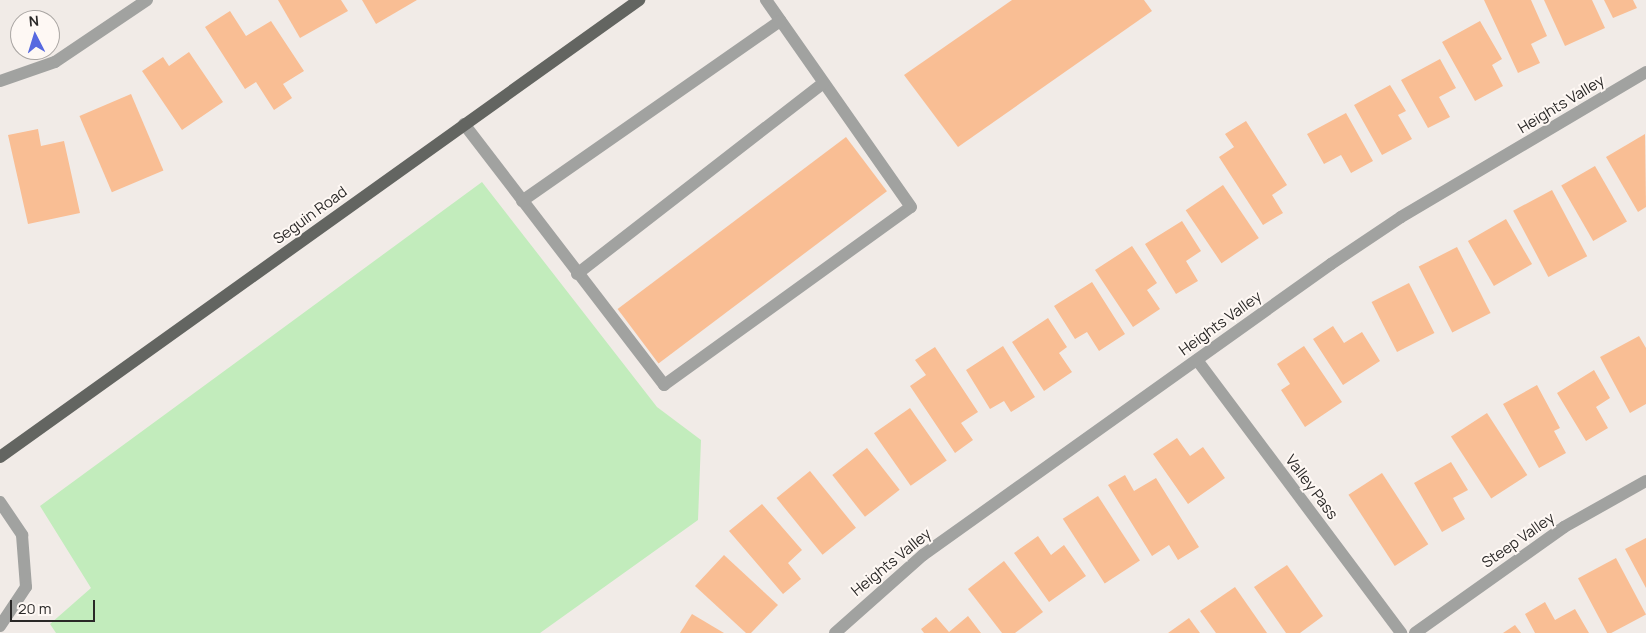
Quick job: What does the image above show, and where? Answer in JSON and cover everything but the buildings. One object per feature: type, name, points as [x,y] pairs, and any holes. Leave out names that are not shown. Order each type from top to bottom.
[{"type":"main road","name":"Seguin Road","points":[[0,457],[639,0]]},
{"type":"street","points":[[0,81],[55,62],[147,0]]},
{"type":"street","points":[[464,124],[577,274],[664,385],[911,206],[766,0]]},
{"type":"street","points":[[522,201],[780,21]]},
{"type":"street","name":"Heights Valley","points":[[835,633],[923,555],[1401,217],[1646,72]]},
{"type":"street","points":[[577,274],[823,83]]},
{"type":"street","name":"Valley Pass","points":[[1197,360],[1401,633]]},
{"type":"street","name":"Steep Valley","points":[[1414,633],[1564,527],[1646,481]]},
{"type":"street","points":[[0,502],[22,535],[26,587],[0,626]]},
{"type":"green space","points":[[482,182],[657,407],[701,440],[698,520],[540,633],[56,633],[50,624],[91,588],[40,506]]}]
